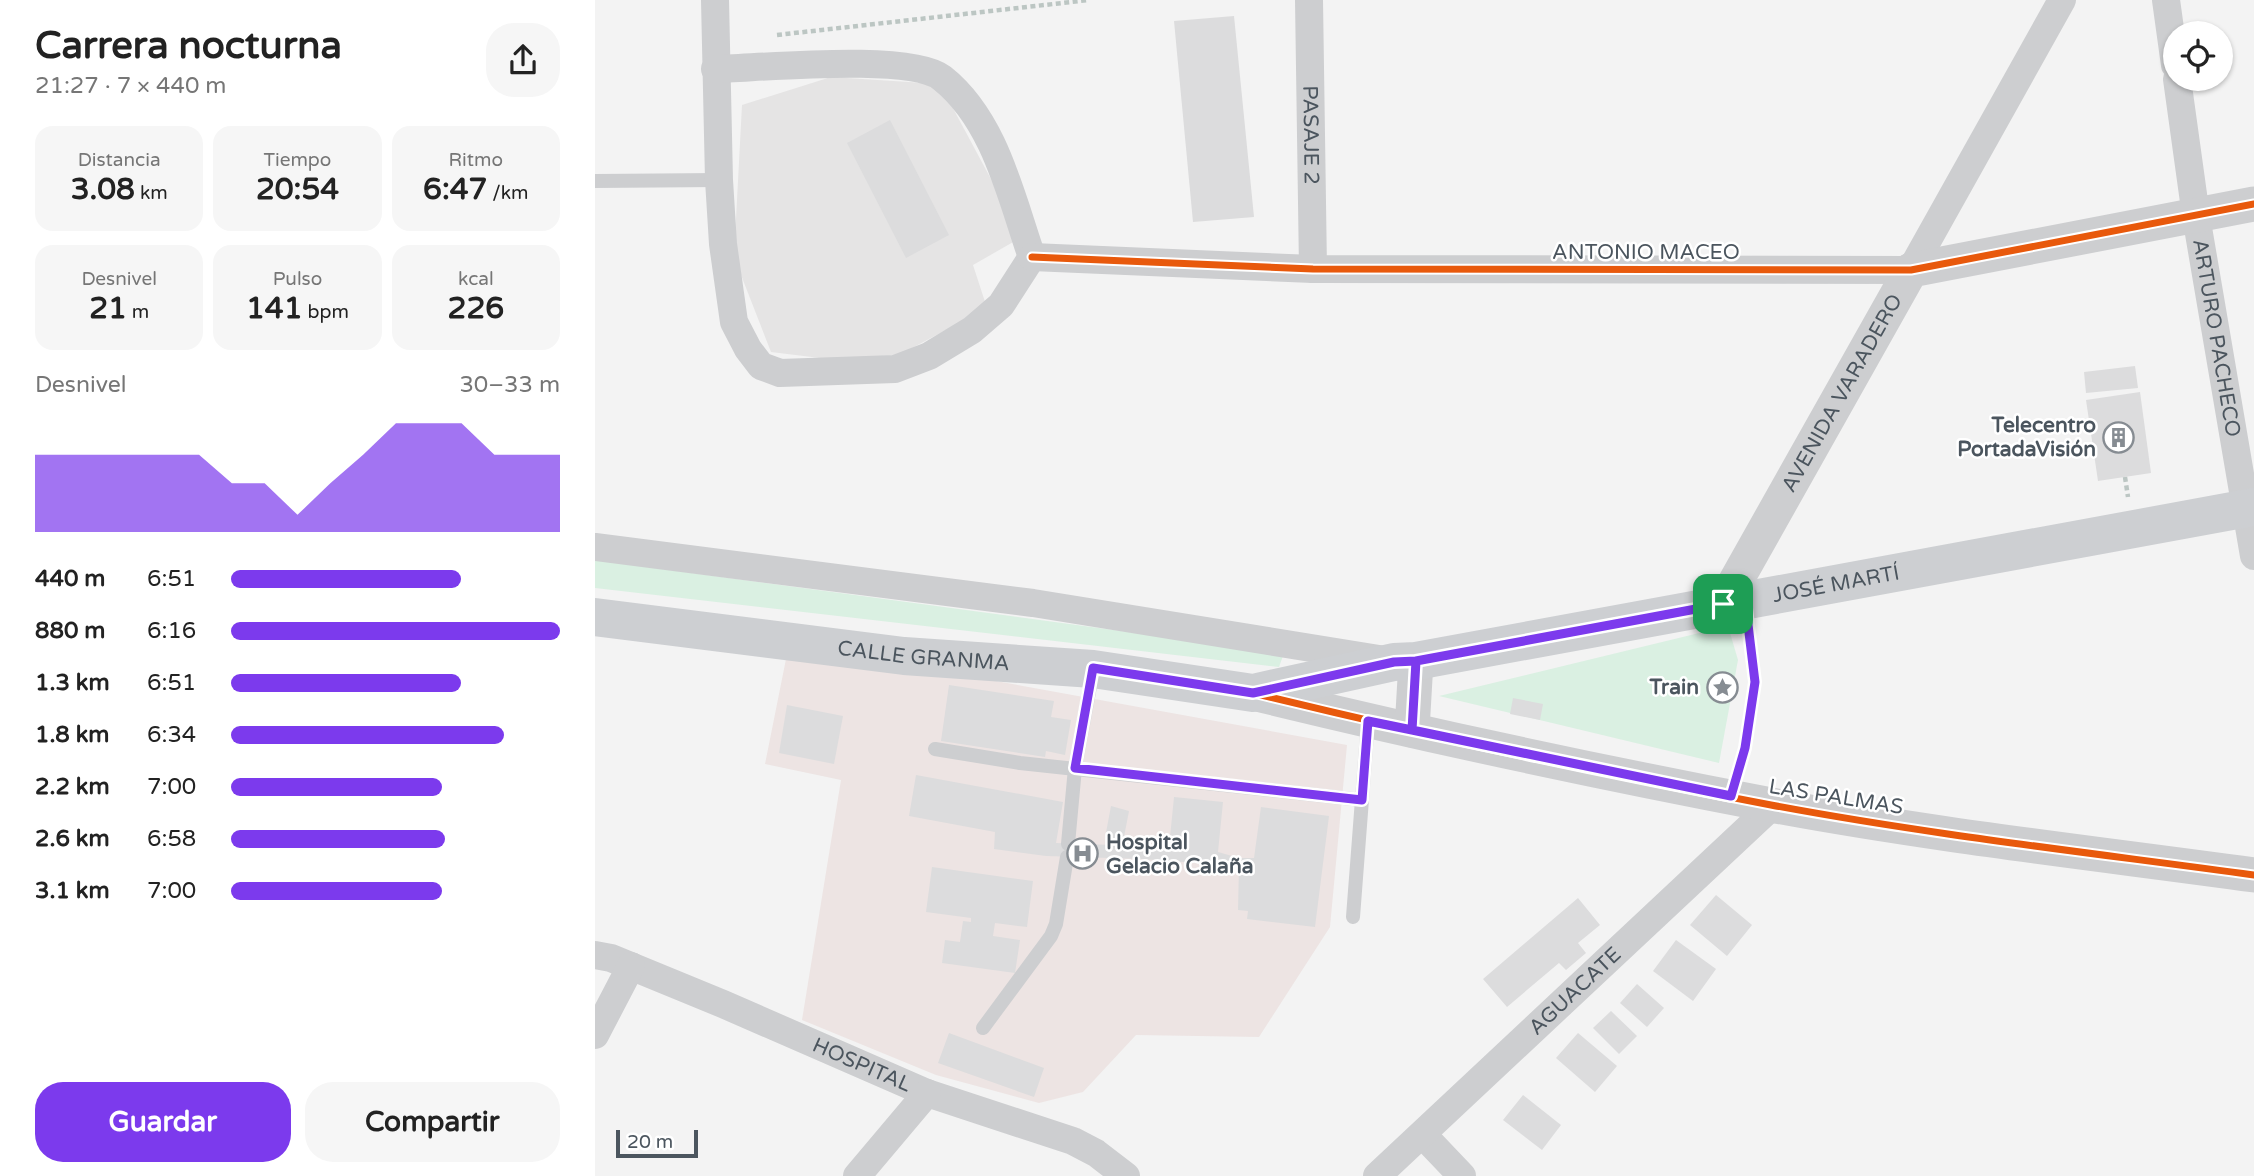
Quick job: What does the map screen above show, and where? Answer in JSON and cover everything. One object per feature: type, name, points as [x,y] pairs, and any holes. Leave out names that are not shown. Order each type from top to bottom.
[{"type":"main road","name":"JOSÉ MARTÍ","points":[[1253,693],[1405,661],[2250,507]]},
{"type":"main road","name":"CALLE GRANMA","points":[[595,617],[904,656],[1093,668],[1253,693]]},
{"type":"street","points":[[715,0],[715,69],[723,244],[734,322],[748,349],[761,366],[781,373],[895,369],[929,356],[972,330],[1001,305],[1032,257],[990,141],[971,107],[941,77],[924,68],[890,63],[715,69]]},
{"type":"street","name":"PASAJE 2","points":[[1309,0],[1313,269]]},
{"type":"street","name":"AVENIDA VARADERO","points":[[1734,602],[1911,270],[2062,0]]},
{"type":"street","points":[[2167,0],[2170,21]]},
{"type":"street","name":"ARTURO PACHECO","points":[[2179,91],[2196,216],[2250,507],[2254,556]]},
{"type":"street","name":"ANTONIO MACEO","points":[[1032,257],[1313,269],[1911,270],[2254,204]]},
{"type":"street","points":[[595,547],[1033,603],[1405,661],[1412,730]]},
{"type":"street","name":"LAS PALMAS","points":[[1253,693],[1368,721],[1773,805],[1984,839],[2254,875]]},
{"type":"street","name":"AGUACATE","points":[[1377,1176],[1773,805]]},
{"type":"street","name":"HOSPITAL","points":[[595,955],[631,966],[723,1004],[927,1093],[1073,1141],[1095,1153],[1126,1176]]},
{"type":"street","points":[[595,1035],[631,966]]},
{"type":"street","points":[[857,1176],[927,1093]]},
{"type":"street","points":[[1423,1135],[1462,1176]]},
{"type":"lane","points":[[595,181],[719,180]]},
{"type":"lane","points":[[983,1028],[1051,936],[1056,924],[1075,768],[1093,668]]},
{"type":"lane","points":[[1353,917],[1368,721]]},
{"type":"lane","points":[[935,749],[1020,763],[1362,800]]},
{"type":"path","points":[[765,37],[1089,0]]},
{"type":"path","points":[[1731,796],[1745,748],[1755,682],[1734,602]]},
{"type":"shaded area","points":[[831,77],[940,84],[1022,237],[973,265],[987,308],[899,355],[828,359],[771,352],[734,257],[742,105]]},
{"type":"shaded area","name":"Hospital Gelacio Calaña","points":[[786,659],[952,673],[1347,745],[1330,927],[1259,1037],[1136,1035],[1083,1092],[1039,1103],[936,1075],[802,1020],[841,780],[765,764]]},
{"type":"green space","points":[[595,560],[1284,653],[1279,667],[595,588]]},
{"type":"green space","points":[[1728,626],[1738,660],[1719,763],[1439,696]]},
{"type":"building","points":[[1234,16],[1254,217],[1193,222],[1174,21]]},
{"type":"building","points":[[890,120],[949,235],[906,258],[847,143]]},
{"type":"building","points":[[2135,366],[2138,388],[2086,393],[2084,372]]},
{"type":"building","name":"Telecentro PortadaVisión","points":[[2140,392],[2151,473],[2098,481],[2086,400]]},
{"type":"building","points":[[949,685],[1054,701],[1051,717],[1071,720],[1065,755],[1046,751],[1045,757],[941,741]]},
{"type":"building","points":[[1513,698],[1543,704],[1540,720],[1510,714]]},
{"type":"building","points":[[787,705],[843,716],[834,764],[779,753]]},
{"type":"building","points":[[916,775],[1063,802],[1056,843],[1169,847],[1174,797],[1223,802],[1218,852],[1239,858],[1254,858],[1261,807],[1329,816],[1315,927],[1247,919],[1248,911],[1238,910],[1239,866],[1046,856],[994,849],[995,832],[909,816]]},
{"type":"building","points":[[1111,806],[1129,811],[1123,842],[1105,838]]},
{"type":"building","points":[[932,867],[1033,881],[1027,927],[995,923],[993,936],[1020,940],[1015,973],[942,963],[945,940],[960,942],[963,921],[971,922],[971,918],[926,912]]},
{"type":"building","points":[[1716,895],[1752,925],[1727,956],[1690,925]]},
{"type":"building","points":[[1578,898],[1600,925],[1578,943],[1586,953],[1566,970],[1559,963],[1507,1007],[1483,979]]},
{"type":"building","points":[[1676,940],[1716,969],[1693,1001],[1653,971]]},
{"type":"building","points":[[1637,984],[1664,1008],[1647,1027],[1620,1003]]},
{"type":"building","points":[[1611,1011],[1637,1036],[1619,1054],[1593,1028]]},
{"type":"building","points":[[949,1033],[1044,1068],[1034,1097],[938,1063]]},
{"type":"building","points":[[1578,1033],[1617,1066],[1595,1092],[1556,1058]]},
{"type":"building","points":[[1523,1095],[1561,1125],[1542,1150],[1503,1120]]},
{"type":"cycle path","points":[[1032,257],[1313,269],[1911,270],[2254,204]]},
{"type":"cycle path","points":[[1253,693],[1512,752],[1831,816],[1952,835],[2254,875]]},
{"type":"place","name":"Telecentro PortadaVisión","points":[[2119,437]]},
{"type":"place","name":"Train","points":[[1722,687]]},
{"type":"place","name":"Hospital Gelacio Calaña","points":[[1083,854]]},
{"type":"route","points":[[1723,604],[1416,661],[1412,730],[1368,721],[1362,800],[1075,768],[1093,668],[1253,693],[1394,662],[1416,661],[1412,730],[1731,796],[1745,748],[1755,682],[1745,600],[1723,604]]}]
